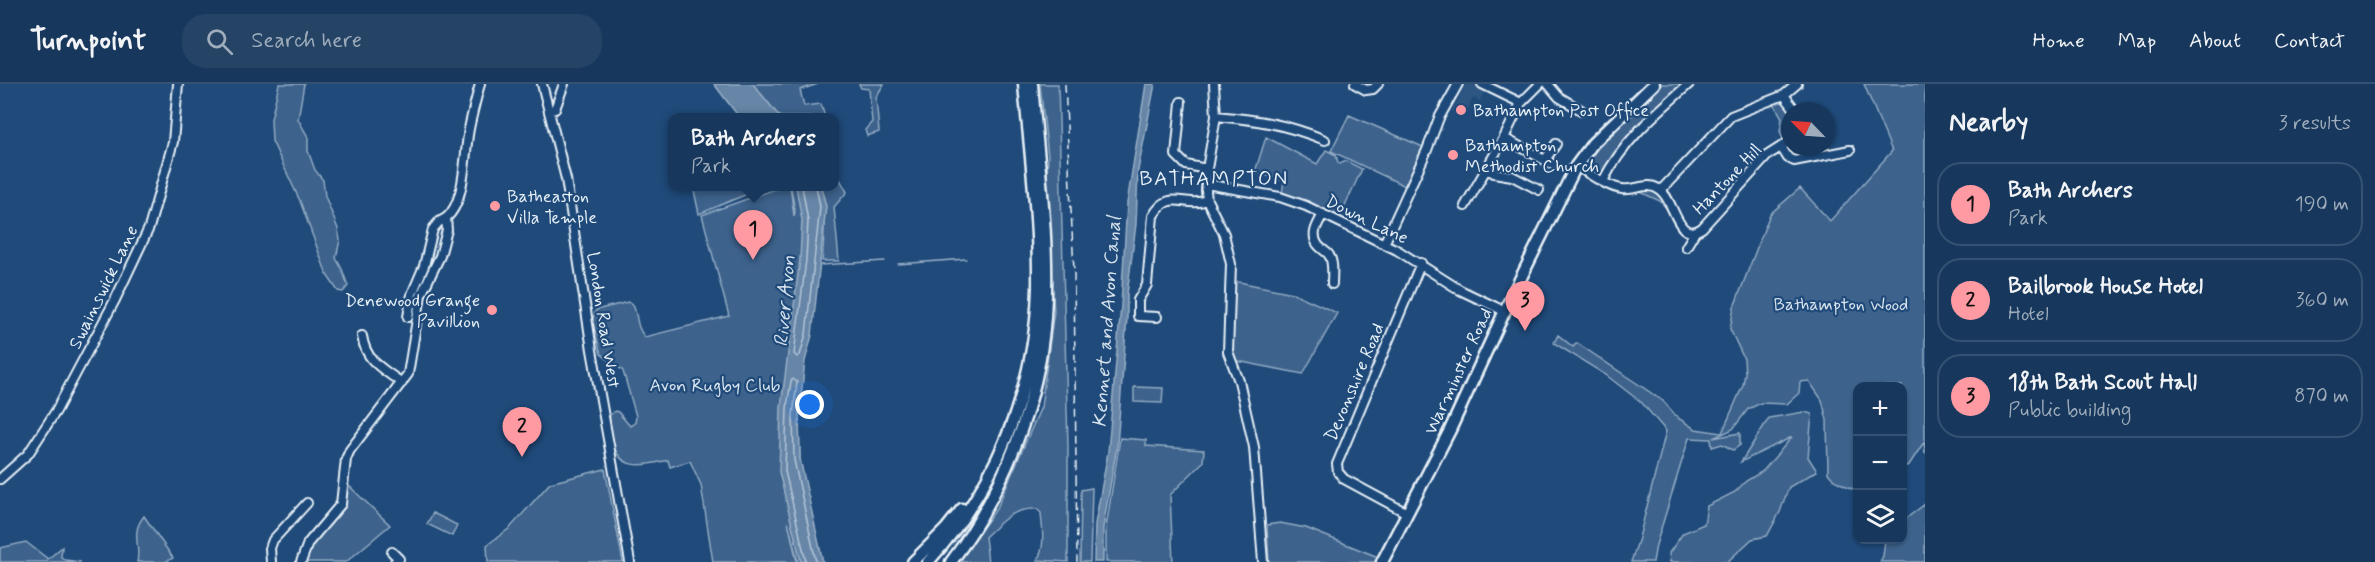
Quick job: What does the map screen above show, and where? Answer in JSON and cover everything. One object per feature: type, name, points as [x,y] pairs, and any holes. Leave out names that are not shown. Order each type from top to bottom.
[{"type":"highway","points":[[928,562],[952,535],[986,483],[1011,429],[1033,344],[1038,291],[1036,233],[1024,84]]},
{"type":"highway","points":[[951,562],[981,519],[1008,460],[1033,388],[1045,317],[1046,264],[1032,84]]},
{"type":"highway","name":"Warminster Road","points":[[1382,562],[1450,430],[1504,311],[1576,166],[1593,143],[1654,84]]},
{"type":"highway","points":[[913,562],[946,529],[984,476],[1002,442],[1024,383]]},
{"type":"highway","points":[[942,562],[975,519],[1008,460]]},
{"type":"street","name":"Swainswick Lane","points":[[0,479],[28,454],[57,411],[149,228],[172,142],[178,84]]},
{"type":"street","points":[[408,317],[433,229],[446,218],[456,205],[460,194],[469,129],[480,84]]},
{"type":"street","name":"London Road West","points":[[542,84],[566,181],[592,350],[630,562]]},
{"type":"street","points":[[549,111],[555,109],[564,84]]},
{"type":"street","points":[[1214,84],[1216,116],[1207,169],[1207,200],[1224,234],[1232,264],[1228,351],[1241,391],[1254,447],[1263,562]]},
{"type":"street","points":[[1355,84],[1366,90],[1373,89],[1378,84]]},
{"type":"street","points":[[1384,244],[1427,150],[1439,118],[1458,84]]},
{"type":"street","points":[[1482,84],[1521,103]]},
{"type":"street","points":[[1469,203],[1521,103],[1540,84]]},
{"type":"street","points":[[1548,84],[1575,110]]},
{"type":"street","points":[[1603,181],[1624,145],[1689,84]]},
{"type":"street","points":[[1576,166],[1622,189],[1650,185],[1661,190],[1731,116],[1784,95],[1797,84]]},
{"type":"street","points":[[1784,95],[1790,102]]},
{"type":"street","points":[[1180,102],[1176,154],[1186,165],[1207,169]]},
{"type":"street","points":[[1216,116],[1263,120],[1325,140]]},
{"type":"street","points":[[1504,138],[1549,162],[1556,144]]},
{"type":"street","name":"Hantone Hill","points":[[1686,247],[1695,232],[1702,228],[1768,155],[1781,147]]},
{"type":"street","name":"Hantone Hill","points":[[1835,153],[1850,150]]},
{"type":"street","name":"Hantone Hill","points":[[1787,156],[1794,161],[1819,156]]},
{"type":"street","points":[[1486,168],[1494,173],[1512,176],[1523,185],[1539,190]]},
{"type":"street","name":"Down Lane","points":[[1206,184],[1280,196],[1323,214],[1421,263],[1460,290],[1504,311]]},
{"type":"street","name":"Hantone Hill","points":[[1661,190],[1666,195],[1680,226],[1695,232]]},
{"type":"street","points":[[1157,317],[1138,316],[1138,300],[1148,285],[1154,216],[1158,207],[1168,201],[1177,199],[1191,203],[1207,200]]},
{"type":"street","points":[[1323,214],[1314,230],[1314,238],[1318,246],[1329,256],[1332,264],[1332,284]]},
{"type":"street","points":[[301,562],[308,543],[341,504],[346,459],[350,450],[402,383],[410,368],[421,295],[440,256],[447,230],[446,218]]},
{"type":"street","name":"Devonshire Road","points":[[1407,513],[1344,479],[1338,472],[1337,464],[1421,263]]},
{"type":"street","points":[[362,336],[364,350],[369,357],[402,383]]},
{"type":"street","points":[[271,562],[270,548],[273,540],[307,503]]},
{"type":"street","points":[[392,552],[399,559],[395,562]]},
{"type":"shaded area","points":[[1466,84],[1476,84],[1486,89],[1480,101],[1473,98],[1464,117],[1452,111]]},
{"type":"green space","points":[[279,84],[304,84],[298,119],[308,137],[308,151],[315,170],[323,180],[325,196],[338,229],[340,240],[336,258],[348,286],[343,292],[338,291],[327,275],[300,201],[272,141],[271,119]]},
{"type":"green space","points":[[753,84],[818,84],[800,90],[804,106],[821,104],[824,113],[769,113]]},
{"type":"green space","points":[[859,84],[884,84],[876,97],[879,132],[867,136],[865,130],[872,122],[869,89],[861,88]]},
{"type":"green space","points":[[1040,84],[1058,84],[1068,446],[1068,562],[1037,560],[1042,550],[1041,513],[1037,509],[1028,509],[1014,513],[985,537],[988,562],[958,562],[997,508],[1041,407],[1054,311],[1046,197],[1048,156]]},
{"type":"green space","points":[[1659,84],[1686,84],[1604,174],[1598,175],[1584,165],[1605,135]]},
{"type":"green space","name":"Bathampton Wood","points":[[1864,84],[1925,84],[1925,454],[1924,442],[1907,466],[1907,382],[1853,382],[1853,488],[1834,480],[1828,473],[1827,420],[1822,400],[1809,381],[1800,382],[1799,393],[1787,404],[1761,403],[1748,409],[1733,429],[1713,438],[1740,433],[1740,445],[1733,450],[1722,444],[1712,447],[1711,439],[1689,438],[1656,545],[1653,562],[1631,562],[1666,431],[1642,403],[1606,375],[1554,343],[1558,335],[1573,347],[1577,343],[1663,401],[1678,418],[1695,429],[1722,433],[1743,385],[1745,373],[1744,359],[1730,329],[1734,307],[1770,214],[1800,188],[1830,221],[1892,151]]},
{"type":"green space","points":[[1785,101],[1781,102],[1781,116],[1773,102]]},
{"type":"green space","points":[[1349,115],[1423,147],[1405,186],[1331,151]]},
{"type":"green space","points":[[1266,137],[1317,164],[1326,150],[1336,155],[1338,163],[1346,161],[1362,169],[1339,218],[1282,194],[1284,181],[1255,172]]},
{"type":"green space","points":[[839,177],[847,192],[834,207],[839,261],[822,261],[824,223],[817,191],[839,191]]},
{"type":"green space","points":[[1646,188],[1659,192],[1672,215],[1660,201],[1636,190]]},
{"type":"green space","points":[[694,191],[754,191],[699,214]]},
{"type":"green space","name":"Avon Rugby Club","points":[[770,191],[791,191],[794,216],[792,191],[802,191],[806,226],[796,319],[803,562],[798,562],[788,522],[797,562],[713,562],[701,485],[690,461],[670,467],[668,460],[640,465],[632,464],[619,457],[612,439],[610,415],[615,411],[618,412],[630,426],[635,423],[636,416],[623,371],[601,354],[592,321],[596,310],[628,302],[633,305],[640,329],[645,337],[729,316],[702,215]]},
{"type":"green space","points":[[1234,281],[1293,293],[1337,313],[1303,374],[1232,360],[1230,347]]},
{"type":"green space","points":[[1134,387],[1163,388],[1162,403],[1134,402]]},
{"type":"green space","points":[[1804,412],[1812,414],[1808,457],[1817,471],[1789,487],[1780,512],[1767,536],[1752,539],[1727,562],[1670,562],[1669,553],[1683,533],[1704,524],[1707,506],[1735,492],[1746,481],[1763,471],[1792,437],[1741,462],[1769,418]]},
{"type":"green space","points":[[1120,438],[1146,440],[1146,446],[1204,450],[1203,462],[1170,495],[1173,562],[1106,562],[1106,528]]},
{"type":"green space","points":[[605,469],[623,562],[488,562],[487,545],[510,528],[550,483]]},
{"type":"green space","points":[[346,483],[390,525],[346,562],[303,562],[308,549],[336,516]]},
{"type":"green space","points":[[1092,488],[1090,562],[1080,562],[1081,490]]},
{"type":"green space","points":[[1925,504],[1925,562],[1880,562],[1884,544],[1907,544],[1907,518]]},
{"type":"green space","points":[[433,513],[457,525],[452,536],[427,524]]},
{"type":"green space","points":[[144,516],[173,558],[165,562],[137,562],[137,534]]},
{"type":"green space","points":[[1280,523],[1306,528],[1378,557],[1376,562],[1269,562],[1267,525]]},
{"type":"green space","points":[[26,542],[48,559],[62,547],[61,557],[65,560],[81,562],[0,562],[0,548]]},
{"type":"water","points":[[714,84],[753,84],[777,113],[736,113]]},
{"type":"water","points":[[1146,84],[1155,84],[1138,170],[1136,224],[1127,294],[1117,445],[1103,528],[1103,562],[1094,562],[1095,524],[1108,452],[1121,306],[1127,203]]},
{"type":"water","points":[[797,191],[822,191],[826,206],[812,335],[805,361],[799,415],[800,459],[823,562],[801,562],[779,472],[781,408],[800,259],[802,220]]},
{"type":"waterway","points":[[898,264],[966,259]]},
{"type":"waterway","points":[[820,265],[885,261]]},
{"type":"railway","points":[[1065,84],[1074,271],[1077,562]]},
{"type":"place","name":"Bathampton Post Office","points":[[1461,110]]},
{"type":"place","name":"Bathampton Methodist Church","points":[[1453,155]]},
{"type":"place","name":"Batheaston Villa Temple","points":[[495,206]]},
{"type":"place","name":"Bath Archers","points":[[753,260]]},
{"type":"place","name":"Denewood Grange Pavillion","points":[[492,310]]},
{"type":"place","name":"18th Bath Scout Hall","points":[[1525,331]]},
{"type":"place","name":"Bailbrook House Hotel","points":[[522,457]]},
{"type":"district","name":"BATHAMPTON","points":[[1214,178]]},
{"type":"water label","name":"River Avon","points":[[784,301]]},
{"type":"water label","name":"Kennet and Avon Canal","points":[[1106,322]]}]
